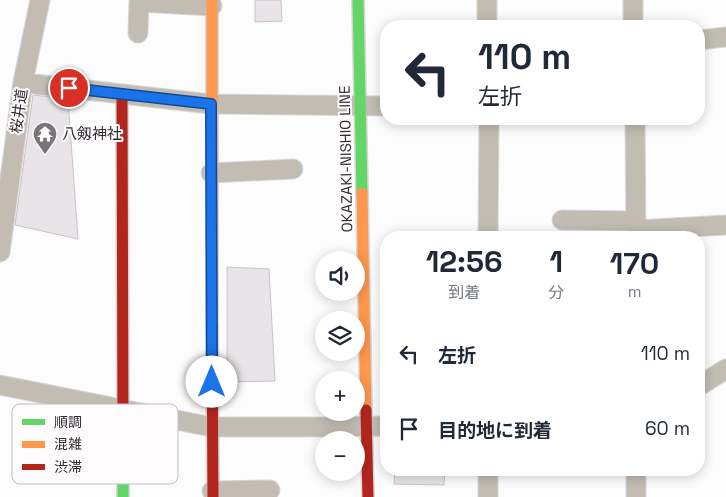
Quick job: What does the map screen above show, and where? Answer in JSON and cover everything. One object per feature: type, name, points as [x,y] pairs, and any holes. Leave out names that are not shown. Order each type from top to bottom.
[{"type":"street","name":"桜井道","points":[[0,252],[3,209],[23,82],[40,0]]},
{"type":"street","name":"OKAZAKI-NISHIO LINE","points":[[358,0],[368,497]]},
{"type":"street","points":[[487,0],[487,20]]},
{"type":"street","points":[[633,0],[633,20]]},
{"type":"street","points":[[138,34],[139,2],[212,3],[212,494],[270,490]]},
{"type":"street","points":[[705,40],[726,38]]},
{"type":"street","points":[[34,84],[211,104],[380,106]]},
{"type":"street","points":[[122,94],[123,404]]},
{"type":"street","points":[[488,231],[489,125]]},
{"type":"street","points":[[635,125],[636,230]]},
{"type":"street","points":[[211,173],[293,169]]},
{"type":"street","points":[[562,220],[636,230],[726,225]]},
{"type":"street","points":[[705,382],[726,369]]},
{"type":"street","points":[[0,385],[97,404]]},
{"type":"street","points":[[178,420],[212,427],[324,428],[380,426]]},
{"type":"street","points":[[488,476],[488,497]]},
{"type":"street","points":[[636,476],[636,497]]},
{"type":"street","points":[[123,484],[123,497]]},
{"type":"building","points":[[255,0],[281,0],[282,21],[255,22]]},
{"type":"building","name":"八剱神社","points":[[33,95],[68,99],[78,239],[15,225]]},
{"type":"building","points":[[227,267],[269,269],[275,381],[227,382]]},
{"type":"building","points":[[395,476],[445,476],[444,485],[394,484]]},
{"type":"traffic: fast","points":[[358,0],[362,193]]},
{"type":"traffic: fast","points":[[123,484],[123,497]]},
{"type":"traffic: slow","points":[[212,0],[212,327]]},
{"type":"traffic: slow","points":[[362,193],[366,410]]},
{"type":"traffic: jam","points":[[122,94],[123,404]]},
{"type":"traffic: jam","points":[[212,327],[213,497]]},
{"type":"traffic: jam","points":[[366,410],[368,497]]},
{"type":"place","name":"八剱神社","points":[[45,155]]},
{"type":"route","points":[[69,88],[211,104],[212,382]]}]
